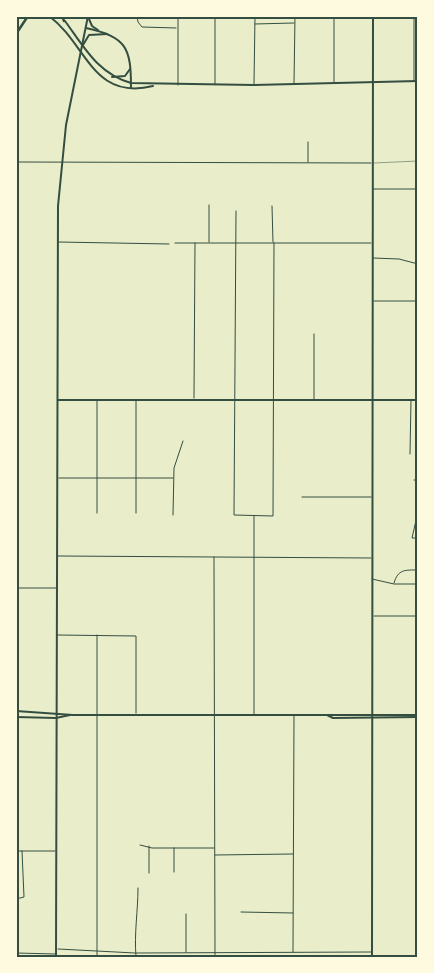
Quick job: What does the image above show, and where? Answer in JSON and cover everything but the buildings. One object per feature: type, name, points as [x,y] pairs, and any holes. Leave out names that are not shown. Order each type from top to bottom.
[{"type":"highway","points":[[61,16],[64,21]]},
{"type":"highway","points":[[16,34],[27,17]]},
{"type":"main road","points":[[50,16],[62,28],[97,74],[111,83],[131,88],[156,85]]},
{"type":"main road","points":[[56,955],[58,242],[61,162],[68,110],[81,49],[86,36],[88,16]]},
{"type":"main road","points":[[88,16],[92,26],[100,31]]},
{"type":"main road","points":[[372,957],[373,16]]},
{"type":"main road","points":[[64,21],[95,62],[112,77],[131,83],[156,85],[254,85],[418,81]]},
{"type":"main road","points":[[86,28],[109,34],[125,46],[130,57],[131,88]]},
{"type":"main road","points":[[86,36],[93,33],[109,34]]},
{"type":"main road","points":[[112,77],[125,76],[131,66]]},
{"type":"main road","points":[[57,400],[418,400]]},
{"type":"main road","points":[[16,711],[73,715],[372,714],[418,716]]},
{"type":"main road","points":[[16,717],[56,718],[73,715]]},
{"type":"main road","points":[[327,715],[333,718],[418,716]]},
{"type":"street","points":[[137,16],[140,25],[145,28],[178,28]]},
{"type":"street","points":[[178,16],[178,85]]},
{"type":"street","points":[[215,16],[215,85]]},
{"type":"street","points":[[254,16],[254,85]]},
{"type":"street","points":[[294,84],[295,16]]},
{"type":"street","points":[[334,16],[334,82]]},
{"type":"street","points":[[414,16],[414,81]]},
{"type":"street","points":[[254,24],[295,23]]},
{"type":"street","points":[[308,142],[308,163]]},
{"type":"street","points":[[16,162],[372,163]]},
{"type":"street","points":[[372,189],[418,189]]},
{"type":"street","points":[[209,205],[209,242]]},
{"type":"street","points":[[236,211],[234,515],[273,516],[272,206]]},
{"type":"street","points":[[58,242],[169,244]]},
{"type":"street","points":[[175,243],[372,243]]},
{"type":"street","points":[[194,399],[195,243]]},
{"type":"street","points":[[372,258],[399,259],[418,264]]},
{"type":"street","points":[[372,301],[418,301]]},
{"type":"street","points":[[314,334],[314,400]]},
{"type":"street","points":[[97,400],[97,514]]},
{"type":"street","points":[[136,400],[136,513]]},
{"type":"street","points":[[410,454],[411,400]]},
{"type":"street","points":[[173,514],[175,461],[183,441]]},
{"type":"street","points":[[57,478],[173,478]]},
{"type":"street","points":[[302,497],[372,497]]},
{"type":"street","points":[[254,515],[254,715]]},
{"type":"street","points":[[417,516],[412,538],[418,538]]},
{"type":"street","points":[[57,556],[372,558]]},
{"type":"street","points":[[214,557],[215,957]]},
{"type":"street","points":[[394,584],[396,575],[401,571],[418,570]]},
{"type":"street","points":[[372,579],[394,584],[418,584]]},
{"type":"street","points":[[16,588],[57,588]]},
{"type":"street","points":[[372,616],[418,616]]},
{"type":"street","points":[[57,635],[136,636],[136,715]]},
{"type":"street","points":[[97,635],[97,957]]},
{"type":"street","points":[[16,686],[16,711]]},
{"type":"street","points":[[293,953],[294,715]]},
{"type":"street","points":[[140,845],[174,848],[215,848]]},
{"type":"street","points":[[149,846],[149,873]]},
{"type":"street","points":[[174,848],[174,872]]},
{"type":"street","points":[[16,852],[56,851]]},
{"type":"street","points":[[16,900],[24,897],[22,852]]},
{"type":"street","points":[[215,855],[294,854]]},
{"type":"street","points":[[136,957],[135,913],[138,905],[138,888]]},
{"type":"street","points":[[241,912],[293,913]]},
{"type":"street","points":[[186,914],[186,953]]},
{"type":"street","points":[[56,948],[136,953],[372,952]]},
{"type":"street","points":[[16,953],[56,955]]},
{"type":"street","points":[[323,957],[324,953]]},
{"type":"lane","points":[[372,163],[418,161]]}]
